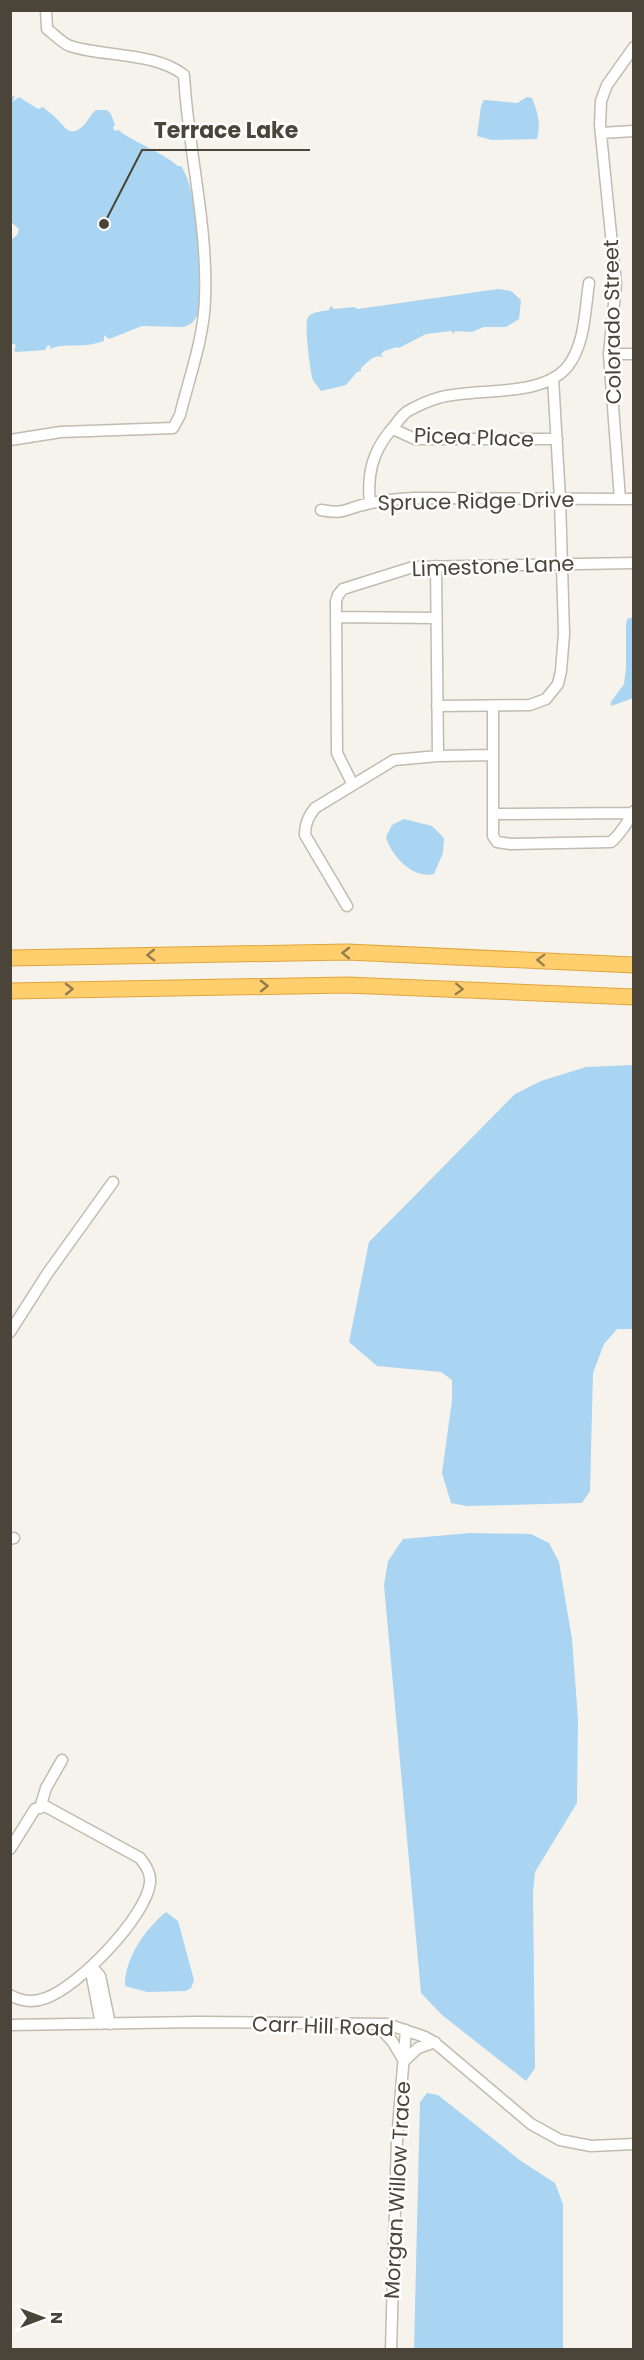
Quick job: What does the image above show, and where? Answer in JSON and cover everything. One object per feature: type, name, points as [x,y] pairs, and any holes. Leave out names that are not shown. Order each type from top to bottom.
[{"type":"highway","points":[[10,958],[347,952],[633,965]]},
{"type":"highway","points":[[10,991],[347,985],[633,997]]},
{"type":"street","points":[[10,440],[61,432],[173,428],[180,415],[204,316],[202,224],[186,115],[184,75],[174,68],[154,62],[68,45],[47,29],[46,10]]},
{"type":"street","name":"Colorado Street","points":[[620,499],[609,354],[616,284],[601,133],[601,101],[607,85],[633,47]]},
{"type":"street","points":[[601,133],[633,131]]},
{"type":"street","points":[[370,503],[371,465],[379,444],[407,412],[438,398],[528,387],[553,378],[567,367],[579,346],[590,283]]},
{"type":"street","points":[[609,354],[633,354]]},
{"type":"street","points":[[437,706],[530,705],[546,699],[558,684],[564,634],[553,378]]},
{"type":"street","name":"Picea Place","points":[[393,429],[415,439],[556,439]]},
{"type":"street","name":"Spruce Ridge Drive","points":[[321,510],[338,514],[370,503],[414,498],[633,499]]},
{"type":"street","name":"Limestone Lane","points":[[353,785],[337,753],[336,601],[343,589],[413,567],[633,563]]},
{"type":"street","points":[[436,566],[438,756]]},
{"type":"street","points":[[336,617],[436,618]]},
{"type":"street","points":[[494,706],[493,836],[497,842],[511,844],[611,842],[619,836],[633,812]]},
{"type":"street","points":[[347,906],[305,835],[305,826],[315,808],[394,760],[493,755]]},
{"type":"street","points":[[493,814],[633,812]]},
{"type":"street","points":[[10,1332],[47,1274],[112,1182]]},
{"type":"street","points":[[40,1808],[46,1788],[62,1760]]},
{"type":"street","points":[[10,1849],[35,1809],[45,1806],[140,1858],[149,1870],[150,1884],[126,1930],[93,1968],[48,1998],[21,2001],[10,1995]]},
{"type":"street","points":[[93,1968],[100,1976],[105,2024]]},
{"type":"street","name":"Carr Hill Road","points":[[10,2025],[209,2022],[387,2024],[435,2042],[531,2124],[560,2140],[591,2146],[633,2144]]},
{"type":"street","points":[[376,2024],[392,2041],[404,2061],[418,2048],[435,2042]]},
{"type":"street","name":"Morgan Willow Trace","points":[[391,2349],[397,2140],[406,2030]]},
{"type":"water","points":[[15,96],[12,102],[19,97],[38,109],[43,107],[69,131],[76,131],[80,128],[96,110],[107,110],[111,114],[115,131],[118,130],[181,166],[192,195],[198,234],[200,307],[192,323],[184,327],[142,326],[109,339],[104,335],[104,341],[96,343],[50,349],[48,345],[45,350],[16,352],[14,351],[16,345],[12,344],[11,352],[11,240],[17,235],[19,229],[11,222],[11,97]]},
{"type":"water","points":[[527,97],[532,98],[537,113],[539,128],[537,139],[492,140],[477,136],[484,100],[517,103]]},
{"type":"water","points":[[498,289],[511,291],[521,300],[519,319],[506,327],[484,327],[472,332],[455,331],[454,334],[451,331],[426,334],[399,348],[384,351],[381,354],[383,357],[371,359],[346,385],[321,391],[313,380],[307,328],[308,317],[312,314],[329,310],[331,306],[334,309],[354,307],[358,309]]},
{"type":"water","points":[[633,617],[633,698],[611,706],[611,702],[624,684],[626,625],[627,619]]},
{"type":"water","points":[[404,819],[432,826],[444,838],[443,853],[434,874],[426,875],[411,870],[393,852],[386,837],[392,825]]},
{"type":"water","points":[[633,1065],[633,1329],[617,1329],[604,1344],[593,1373],[590,1491],[582,1503],[467,1506],[451,1503],[442,1473],[452,1400],[452,1380],[441,1372],[377,1366],[349,1342],[369,1242],[515,1094],[541,1081],[586,1067]]},
{"type":"water","points":[[470,1533],[531,1534],[549,1543],[559,1562],[572,1639],[578,1719],[577,1803],[535,1872],[533,1893],[535,2068],[526,2081],[442,2015],[421,1993],[384,1585],[388,1561],[403,1539]]},
{"type":"water","points":[[166,1912],[178,1921],[194,1980],[191,1988],[186,1991],[147,1992],[125,1986],[132,1955],[144,1935]]},
{"type":"water","points":[[427,2093],[438,2095],[521,2161],[555,2183],[563,2204],[563,2349],[414,2349],[420,2102]]},
{"type":"place","name":"Terrace Lake","points":[[104,224]]}]
